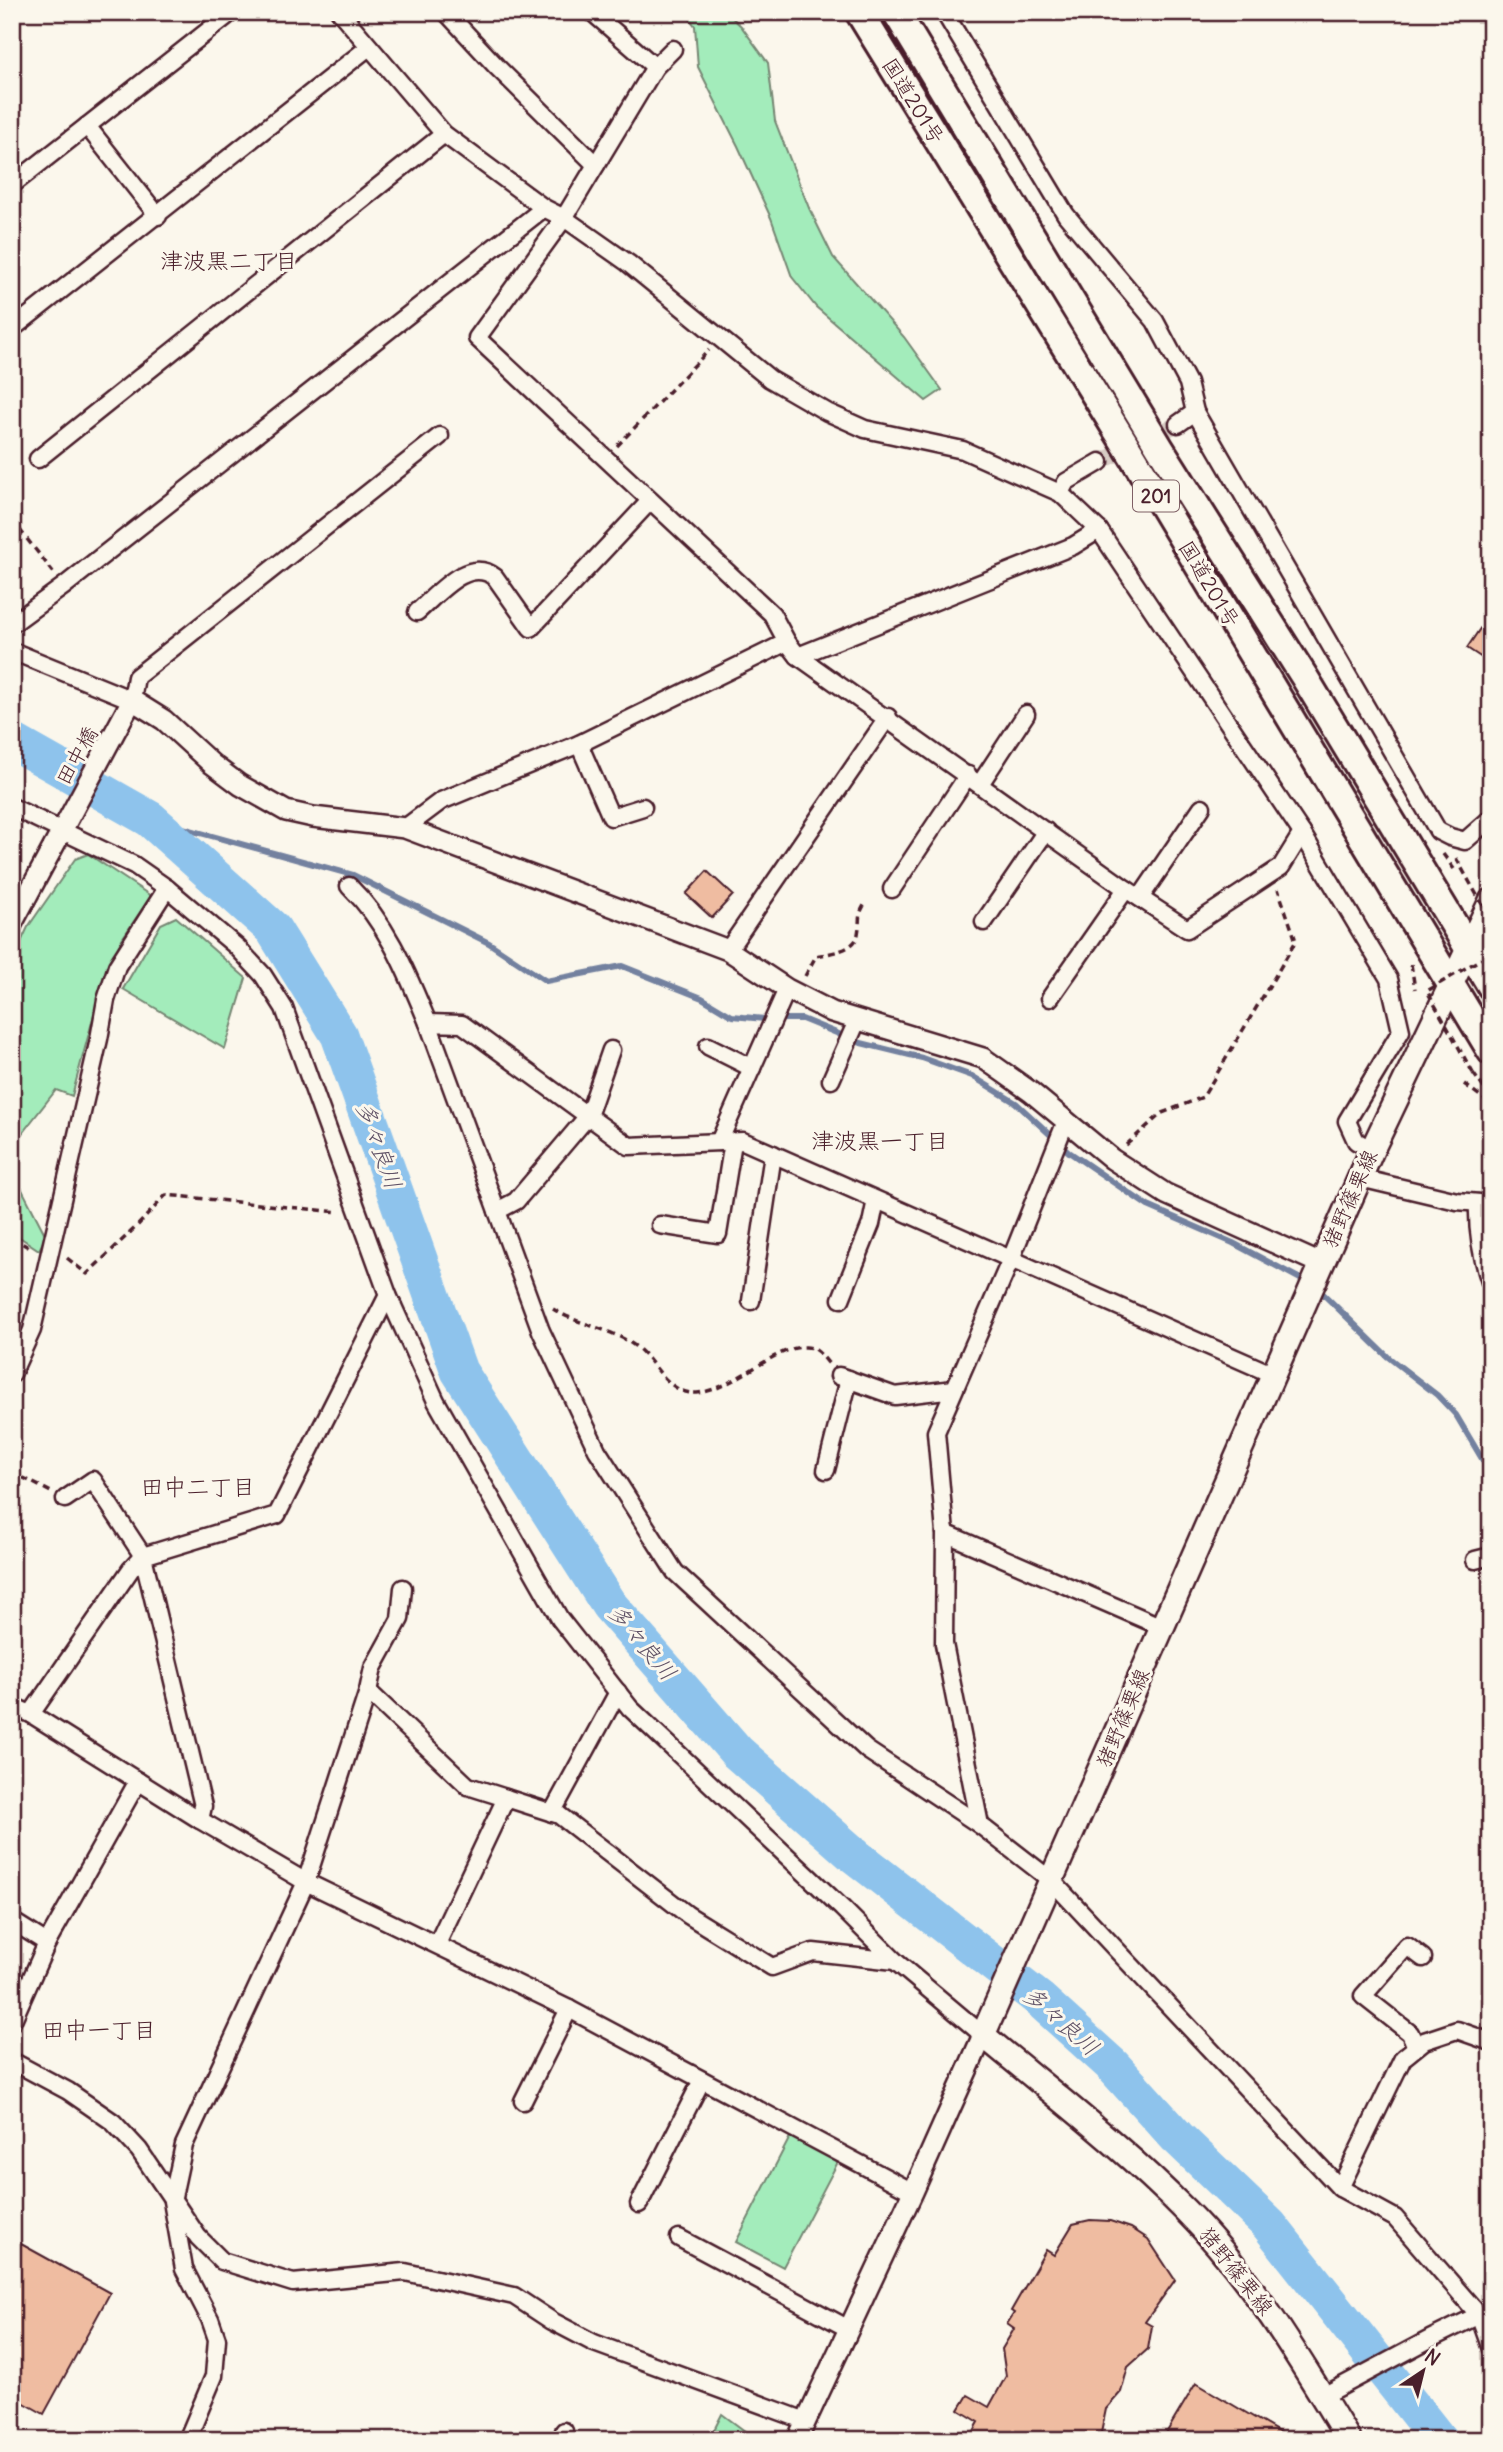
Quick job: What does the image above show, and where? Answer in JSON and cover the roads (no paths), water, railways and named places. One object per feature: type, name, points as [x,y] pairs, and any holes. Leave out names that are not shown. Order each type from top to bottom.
[{"type":"highway","name":"国道201号","points":[[859,12],[1132,455],[1491,1051]]},
{"type":"highway","name":"国道201号","points":[[897,12],[1160,448],[1479,949],[1491,986]]},
{"type":"main road","name":"猪野篠栗線","points":[[1349,2440],[1329,2393],[1262,2301],[1186,2210],[986,2029],[1372,1150],[1451,982],[1479,949],[1491,901]]},
{"type":"street","points":[[12,185],[232,12]]},
{"type":"street","points":[[340,12],[444,134],[544,208],[564,218],[628,263],[770,379],[827,412],[865,429],[963,450],[1060,493],[1099,530],[1302,833],[1390,979],[1401,1031],[1347,1121],[1356,1141],[1372,1150]]},
{"type":"street","points":[[446,12],[597,165]]},
{"type":"street","points":[[592,12],[655,67]]},
{"type":"street","points":[[944,12],[1066,215],[1155,321],[1188,383],[1195,412],[1438,831],[1450,838],[1465,841],[1491,818]]},
{"type":"street","points":[[12,329],[369,47]]},
{"type":"street","points":[[673,49],[655,67],[564,218],[477,338],[772,614],[798,656],[1187,929],[1281,867],[1302,833]]},
{"type":"street","points":[[87,126],[158,216]]},
{"type":"street","points":[[38,458],[444,134]]},
{"type":"street","points":[[12,624],[544,208]]},
{"type":"street","points":[[1178,424],[1195,412]]},
{"type":"street","points":[[128,708],[136,677],[440,436]]},
{"type":"street","points":[[1060,493],[1066,482],[1100,462]]},
{"type":"street","points":[[417,612],[461,575],[478,569],[495,577],[531,628],[650,502]]},
{"type":"street","points":[[798,656],[1073,546],[1099,530]]},
{"type":"street","points":[[405,828],[441,801],[579,744],[787,642]]},
{"type":"street","points":[[12,651],[128,708],[164,720],[212,764],[263,800],[286,811],[313,817],[405,828],[728,950],[792,991],[832,1012],[983,1058],[1031,1092],[1112,1159],[1166,1194],[1321,1265]]},
{"type":"street","name":"田中橋","points":[[12,924],[128,708]]},
{"type":"street","points":[[892,889],[1026,714]]},
{"type":"street","points":[[728,950],[888,717]]},
{"type":"street","points":[[579,744],[611,817],[643,807]]},
{"type":"street","points":[[12,807],[66,824],[134,865],[167,888],[237,947],[263,975],[284,1009],[388,1295],[436,1401],[561,1619],[630,1708],[895,1961],[986,2029],[797,2440]]},
{"type":"street","points":[[1050,998],[1202,807]]},
{"type":"street","points":[[984,922],[1046,831]]},
{"type":"street","points":[[348,886],[365,901],[399,954],[428,1023],[541,1331],[597,1450],[675,1572],[867,1750],[980,1825],[1050,1885],[1340,2188],[1395,2218],[1485,2314],[1491,2349]]},
{"type":"street","points":[[12,1374],[32,1330],[88,1091],[106,1000],[117,966],[167,888]]},
{"type":"street","points":[[660,1226],[718,1234],[726,1142],[752,1068],[792,991]]},
{"type":"street","points":[[831,1080],[857,1020]]},
{"type":"street","points":[[428,1023],[462,1024],[629,1146],[743,1142],[1274,1375]]},
{"type":"street","points":[[708,1046],[752,1068]]},
{"type":"street","points":[[497,1211],[516,1201],[588,1116],[611,1050]]},
{"type":"street","points":[[980,1825],[944,1643],[945,1533],[936,1432],[1011,1259],[1066,1121]]},
{"type":"street","points":[[751,1301],[773,1154]]},
{"type":"street","points":[[1360,1178],[1457,1201],[1484,1204],[1477,1221],[1481,1255],[1490,1282]]},
{"type":"street","points":[[841,1299],[872,1224],[876,1200]]},
{"type":"street","points":[[31,1714],[131,1569],[144,1556],[277,1516],[388,1295]]},
{"type":"street","points":[[826,1470],[844,1378],[895,1396],[954,1389]]},
{"type":"street","points":[[65,1499],[93,1480],[144,1556],[203,1807],[200,1820]]},
{"type":"street","points":[[945,1533],[1162,1627]]},
{"type":"street","points":[[187,2440],[214,2376],[217,2339],[210,2319],[184,2269],[172,2201],[184,2145],[306,1882],[368,1691],[373,1668],[400,1619],[403,1588]]},
{"type":"street","points":[[368,1691],[468,1786],[559,1815],[688,1915],[772,1967],[813,1952],[895,1961]]},
{"type":"street","points":[[552,1813],[618,1692]]},
{"type":"street","points":[[12,1706],[31,1714],[200,1820],[306,1882],[569,2009],[913,2192]]},
{"type":"street","points":[[12,2022],[47,1943],[138,1782]]},
{"type":"street","points":[[437,1944],[506,1798]]},
{"type":"street","points":[[12,1921],[47,1943]]},
{"type":"street","points":[[1416,2047],[1410,2033],[1363,1996],[1407,1946],[1423,1958]]},
{"type":"street","points":[[523,2101],[569,2009]]},
{"type":"street","points":[[1340,2188],[1403,2058],[1424,2041],[1457,2030],[1491,2042]]},
{"type":"street","points":[[12,2061],[68,2091],[113,2122],[139,2150],[198,2237],[222,2261],[293,2283],[405,2272],[514,2296],[552,2321],[594,2343],[806,2421]]},
{"type":"street","points":[[639,2204],[702,2080]]},
{"type":"street","points":[[679,2238],[849,2329]]},
{"type":"street","points":[[1329,2393],[1430,2339],[1485,2314]]},
{"type":"waterway","name":"多々良川","points":[[12,741],[150,819],[273,929],[339,1035],[459,1371],[609,1605],[737,1752],[855,1856],[1039,1999],[1112,2065],[1177,2137],[1269,2225],[1439,2440]]},
{"type":"waterway","points":[[150,819],[353,875],[489,943],[546,981],[622,966],[702,998],[732,1016],[802,1019],[861,1043],[922,1058],[972,1076],[1016,1103],[1069,1152],[1148,1206],[1233,1243],[1308,1283]]},
{"type":"waterway","points":[[1317,1288],[1388,1357],[1437,1395],[1456,1415],[1491,1474]]},
{"type":"tunnel","points":[[1100,462],[1178,424]]},
{"type":"district","name":"津波黒二丁目","points":[[229,261]]},
{"type":"district","name":"津波黒一丁目","points":[[880,1141]]},
{"type":"district","name":"田中二丁目","points":[[198,1487]]},
{"type":"district","name":"田中一丁目","points":[[99,2030]]}]
